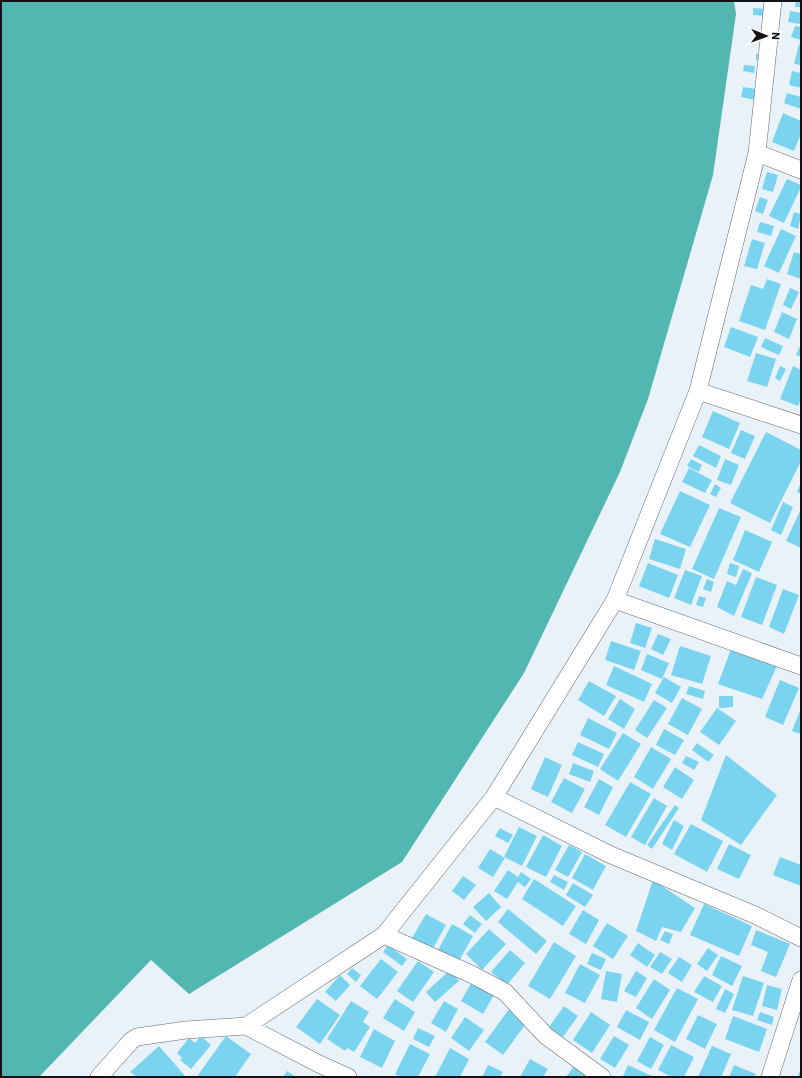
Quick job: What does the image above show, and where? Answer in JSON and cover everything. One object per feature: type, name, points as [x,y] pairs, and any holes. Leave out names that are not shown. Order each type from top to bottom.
[{"type":"street","points":[[108,1074],[131,1041],[137,1037],[186,1030],[246,1026],[384,935],[494,797],[615,600],[698,391],[757,153],[773,1]]},
{"type":"street","points":[[757,153],[801,170]]},
{"type":"street","points":[[698,391],[801,425]]},
{"type":"street","points":[[615,600],[801,666]]},
{"type":"street","points":[[494,797],[611,855],[755,915],[801,938]]},
{"type":"street","points":[[384,935],[473,975],[505,992],[546,1036],[602,1077]]},
{"type":"street","points":[[770,1077],[801,980]]},
{"type":"street","points":[[246,1026],[319,1064],[348,1077]]},
{"type":"shaded area","points":[[1,1],[734,1],[736,14],[713,175],[648,399],[620,472],[524,673],[402,862],[189,994],[151,960],[39,1077],[1,1077]]},
{"type":"building","points":[[796,1],[801,1],[801,7],[795,7]]},
{"type":"building","points":[[753,8],[768,9],[767,16],[753,15]]},
{"type":"building","points":[[790,11],[801,13],[800,24],[788,22]]},
{"type":"building","points":[[795,26],[801,27],[801,40],[791,37]]},
{"type":"building","points":[[799,44],[801,45],[801,65],[794,64]]},
{"type":"building","points":[[756,54],[762,55],[762,61],[756,60]]},
{"type":"building","points":[[744,65],[755,66],[754,73],[743,71]]},
{"type":"building","points":[[792,71],[801,73],[801,88],[789,85]]},
{"type":"building","points":[[743,87],[756,89],[755,100],[741,97]]},
{"type":"building","points":[[787,93],[801,97],[801,109],[784,103]]},
{"type":"building","points":[[783,113],[801,121],[801,134],[794,151],[772,142]]},
{"type":"building","points":[[767,172],[778,175],[773,192],[762,189]]},
{"type":"building","points":[[787,179],[801,185],[801,187],[784,223],[769,216]]},
{"type":"building","points":[[760,197],[768,200],[763,214],[755,211]]},
{"type":"building","points":[[794,212],[801,214],[798,229],[790,226]]},
{"type":"building","points":[[760,222],[774,226],[771,236],[757,232]]},
{"type":"building","points":[[781,229],[796,236],[779,273],[764,266]]},
{"type":"building","points":[[752,239],[765,243],[757,269],[744,266]]},
{"type":"building","points":[[794,252],[801,254],[801,279],[787,274]]},
{"type":"building","points":[[767,279],[781,284],[765,330],[739,321],[751,285],[763,289]]},
{"type":"building","points":[[790,288],[799,292],[791,309],[783,305]]},
{"type":"building","points":[[782,312],[797,319],[789,339],[774,332]]},
{"type":"building","points":[[731,327],[758,337],[750,357],[724,347]]},
{"type":"building","points":[[765,338],[783,346],[779,355],[761,347]]},
{"type":"building","points":[[801,344],[801,357],[796,355]]},
{"type":"building","points":[[756,353],[776,359],[767,387],[747,381]]},
{"type":"building","points":[[780,366],[786,369],[780,381],[775,378]]},
{"type":"building","points":[[793,366],[801,370],[801,400],[798,406],[780,399]]},
{"type":"building","points":[[713,411],[740,423],[729,449],[702,437]]},
{"type":"building","points":[[741,430],[755,436],[745,459],[731,453]]},
{"type":"building","points":[[766,432],[801,450],[801,461],[770,523],[730,503]]},
{"type":"building","points":[[699,445],[721,456],[716,468],[693,456]]},
{"type":"building","points":[[691,459],[702,465],[699,472],[687,466]]},
{"type":"building","points":[[725,459],[739,465],[731,485],[717,480]]},
{"type":"building","points":[[689,468],[712,480],[705,493],[682,482]]},
{"type":"building","points":[[801,482],[801,494],[797,492]]},
{"type":"building","points":[[715,484],[721,488],[716,497],[710,494]]},
{"type":"building","points":[[680,491],[710,505],[690,547],[660,534]]},
{"type":"building","points":[[783,502],[793,507],[781,535],[771,530]]},
{"type":"building","points":[[719,508],[741,517],[714,579],[692,569]]},
{"type":"building","points":[[801,511],[801,548],[786,541]]},
{"type":"building","points":[[745,530],[772,542],[759,572],[733,560]]},
{"type":"building","points":[[655,539],[686,549],[680,569],[649,559]]},
{"type":"building","points":[[648,563],[678,575],[669,598],[639,586]]},
{"type":"building","points":[[730,563],[739,566],[736,577],[727,574]]},
{"type":"building","points":[[743,569],[752,573],[734,616],[717,607],[727,581],[736,585]]},
{"type":"building","points":[[685,570],[702,576],[691,605],[674,598]]},
{"type":"building","points":[[756,577],[777,585],[762,625],[741,617]]},
{"type":"building","points":[[707,579],[714,582],[711,592],[703,589]]},
{"type":"building","points":[[783,589],[799,595],[784,634],[769,627]]},
{"type":"building","points":[[699,596],[706,598],[703,607],[696,605]]},
{"type":"building","points":[[636,623],[652,628],[645,648],[630,643]]},
{"type":"building","points":[[658,634],[671,639],[663,655],[651,649]]},
{"type":"building","points":[[611,641],[641,651],[634,670],[605,660]]},
{"type":"building","points":[[680,646],[711,656],[702,684],[671,675]]},
{"type":"building","points":[[731,649],[777,666],[762,699],[718,684]]},
{"type":"building","points":[[647,654],[669,663],[662,679],[641,670]]},
{"type":"building","points":[[614,666],[652,684],[644,702],[606,685]]},
{"type":"building","points":[[664,677],[681,687],[672,703],[655,693]]},
{"type":"building","points":[[780,680],[799,688],[783,725],[765,717]]},
{"type":"building","points":[[589,681],[616,696],[604,716],[578,700]]},
{"type":"building","points":[[689,686],[705,691],[703,699],[686,694]]},
{"type":"building","points":[[719,696],[733,696],[733,707],[719,708]]},
{"type":"building","points":[[682,698],[702,709],[688,735],[668,724]]},
{"type":"building","points":[[620,699],[635,709],[624,729],[608,719]]},
{"type":"building","points":[[654,700],[667,708],[647,738],[635,730]]},
{"type":"building","points":[[717,708],[736,721],[719,745],[700,732]]},
{"type":"building","points":[[801,708],[801,734],[792,731]]},
{"type":"building","points":[[588,718],[617,733],[609,749],[580,735]]},
{"type":"building","points":[[664,729],[684,740],[675,755],[656,745]]},
{"type":"building","points":[[623,733],[641,744],[618,781],[600,769]]},
{"type":"building","points":[[578,742],[604,754],[598,767],[572,755]]},
{"type":"building","points":[[697,743],[714,755],[708,762],[692,750]]},
{"type":"building","points":[[651,747],[671,759],[653,789],[634,777]]},
{"type":"building","points":[[726,755],[777,795],[741,845],[701,820]]},
{"type":"building","points":[[686,756],[699,762],[694,770],[682,763]]},
{"type":"building","points":[[545,757],[562,765],[548,797],[531,789]]},
{"type":"building","points":[[573,763],[594,771],[590,782],[569,774]]},
{"type":"building","points":[[675,767],[694,780],[682,799],[663,787]]},
{"type":"building","points":[[564,778],[585,789],[572,813],[551,802]]},
{"type":"building","points":[[599,779],[613,787],[599,815],[584,807]]},
{"type":"building","points":[[630,782],[651,794],[626,837],[605,825]]},
{"type":"building","points":[[654,798],[667,806],[645,845],[631,837]]},
{"type":"building","points":[[675,805],[679,808],[652,849],[647,845]]},
{"type":"building","points":[[674,820],[684,826],[672,850],[662,844]]},
{"type":"building","points":[[691,824],[723,841],[707,872],[674,854]]},
{"type":"building","points":[[519,827],[537,836],[522,866],[504,857]]},
{"type":"building","points":[[500,828],[513,835],[508,843],[495,836]]},
{"type":"building","points":[[543,835],[562,846],[546,877],[526,867]]},
{"type":"building","points":[[729,844],[751,855],[739,879],[717,869]]},
{"type":"building","points":[[569,845],[582,852],[568,877],[555,870]]},
{"type":"building","points":[[490,849],[505,858],[493,877],[478,868]]},
{"type":"building","points":[[585,854],[606,866],[593,890],[572,878]]},
{"type":"building","points":[[780,857],[801,865],[801,886],[773,875]]},
{"type":"building","points":[[508,870],[518,877],[521,872],[531,879],[525,887],[518,882],[507,899],[494,891]]},
{"type":"building","points":[[554,875],[568,882],[564,890],[550,882]]},
{"type":"building","points":[[463,876],[476,885],[464,900],[452,891]]},
{"type":"building","points":[[534,879],[576,906],[563,926],[522,899]]},
{"type":"building","points":[[653,880],[695,908],[681,932],[662,927],[656,941],[636,931]]},
{"type":"building","points":[[573,883],[593,895],[585,907],[566,895]]},
{"type":"building","points":[[489,893],[501,907],[486,921],[473,907]]},
{"type":"building","points":[[704,904],[752,926],[739,956],[690,935]]},
{"type":"building","points":[[508,909],[547,941],[536,954],[498,922]]},
{"type":"building","points":[[583,910],[599,920],[586,944],[569,934]]},
{"type":"building","points":[[426,914],[446,925],[432,950],[412,938]]},
{"type":"building","points":[[470,915],[482,924],[475,933],[463,924]]},
{"type":"building","points":[[607,923],[628,936],[613,959],[593,946]]},
{"type":"building","points":[[452,924],[473,936],[459,961],[438,950]]},
{"type":"building","points":[[489,929],[506,944],[482,970],[466,954]]},
{"type":"building","points":[[756,930],[790,944],[776,977],[761,971],[768,952],[751,945]]},
{"type":"building","points":[[665,931],[673,934],[669,944],[660,940]]},
{"type":"building","points":[[554,942],[576,956],[550,999],[528,986]]},
{"type":"building","points":[[638,943],[655,955],[647,967],[630,955]]},
{"type":"building","points":[[388,945],[407,959],[402,966],[383,952]]},
{"type":"building","points":[[708,948],[718,955],[707,971],[697,964]]},
{"type":"building","points":[[510,950],[525,963],[507,985],[491,972]]},
{"type":"building","points":[[660,952],[672,959],[662,974],[650,967]]},
{"type":"building","points":[[592,953],[606,959],[601,970],[587,964]]},
{"type":"building","points":[[721,956],[742,966],[732,986],[712,975]]},
{"type":"building","points":[[679,957],[692,965],[682,982],[668,973]]},
{"type":"building","points":[[381,959],[398,972],[377,999],[360,986]]},
{"type":"building","points":[[418,961],[434,972],[413,1002],[397,991]]},
{"type":"building","points":[[580,964],[600,975],[585,1003],[565,993]]},
{"type":"building","points":[[352,968],[361,975],[356,982],[347,974]]},
{"type":"building","points":[[450,970],[459,981],[435,1002],[426,992]]},
{"type":"building","points":[[606,971],[622,974],[617,1002],[601,999]]},
{"type":"building","points":[[636,971],[647,978],[636,997],[624,991]]},
{"type":"building","points":[[340,975],[350,985],[336,1001],[325,992]]},
{"type":"building","points":[[704,976],[722,986],[713,1002],[694,992]]},
{"type":"building","points":[[743,976],[764,983],[753,1016],[732,1010]]},
{"type":"building","points":[[654,979],[670,990],[652,1019],[636,1008]]},
{"type":"building","points":[[473,980],[495,993],[483,1014],[461,1001]]},
{"type":"building","points":[[767,985],[782,989],[777,1010],[762,1006]]},
{"type":"building","points":[[677,988],[698,999],[675,1042],[654,1030]]},
{"type":"building","points":[[725,989],[734,994],[725,1013],[716,1009]]},
{"type":"building","points":[[317,999],[340,1015],[320,1044],[296,1027]]},
{"type":"building","points":[[395,999],[415,1012],[404,1031],[383,1018]]},
{"type":"building","points":[[351,1001],[369,1012],[363,1022],[370,1027],[354,1052],[347,1048],[345,1051],[327,1039]]},
{"type":"building","points":[[444,1001],[458,1009],[446,1032],[431,1023]]},
{"type":"building","points":[[512,1005],[530,1018],[503,1055],[485,1042]]},
{"type":"building","points":[[564,1006],[578,1016],[563,1037],[549,1027]]},
{"type":"building","points":[[626,1010],[649,1022],[640,1040],[617,1027]]},
{"type":"building","points":[[591,1012],[610,1025],[592,1053],[573,1040]]},
{"type":"building","points":[[760,1012],[774,1017],[772,1025],[757,1020]]},
{"type":"building","points":[[698,1015],[717,1024],[705,1049],[686,1039]]},
{"type":"building","points":[[733,1016],[767,1029],[759,1052],[725,1039]]},
{"type":"building","points":[[465,1017],[484,1030],[469,1051],[451,1038]]},
{"type":"building","points":[[418,1028],[435,1036],[429,1047],[413,1039]]},
{"type":"building","points":[[374,1029],[395,1041],[382,1068],[360,1057]]},
{"type":"building","points":[[201,1036],[211,1045],[191,1069],[180,1060],[182,1058],[177,1053],[189,1038],[195,1043]]},
{"type":"building","points":[[226,1036],[251,1054],[235,1077],[201,1077],[198,1075]]},
{"type":"building","points":[[614,1036],[629,1045],[615,1068],[600,1059]]},
{"type":"building","points":[[650,1037],[664,1045],[651,1069],[637,1061]]},
{"type":"building","points":[[410,1044],[430,1054],[418,1077],[401,1077],[395,1074]]},
{"type":"building","points":[[671,1045],[694,1057],[684,1077],[672,1077],[658,1070]]},
{"type":"building","points":[[159,1046],[186,1077],[137,1077],[130,1072]]},
{"type":"building","points":[[712,1046],[731,1054],[721,1077],[698,1077]]},
{"type":"building","points":[[450,1048],[469,1059],[460,1077],[435,1077]]},
{"type":"building","points":[[530,1059],[548,1069],[543,1077],[520,1077]]},
{"type":"building","points":[[577,1062],[592,1077],[566,1077]]},
{"type":"building","points":[[488,1065],[503,1072],[500,1077],[482,1077]]},
{"type":"building","points":[[628,1065],[652,1076],[623,1076]]},
{"type":"building","points":[[734,1065],[756,1074],[755,1077],[729,1077]]},
{"type":"building","points":[[801,1069],[801,1077],[797,1077]]},
{"type":"building","points":[[287,1071],[296,1077],[283,1077]]}]
